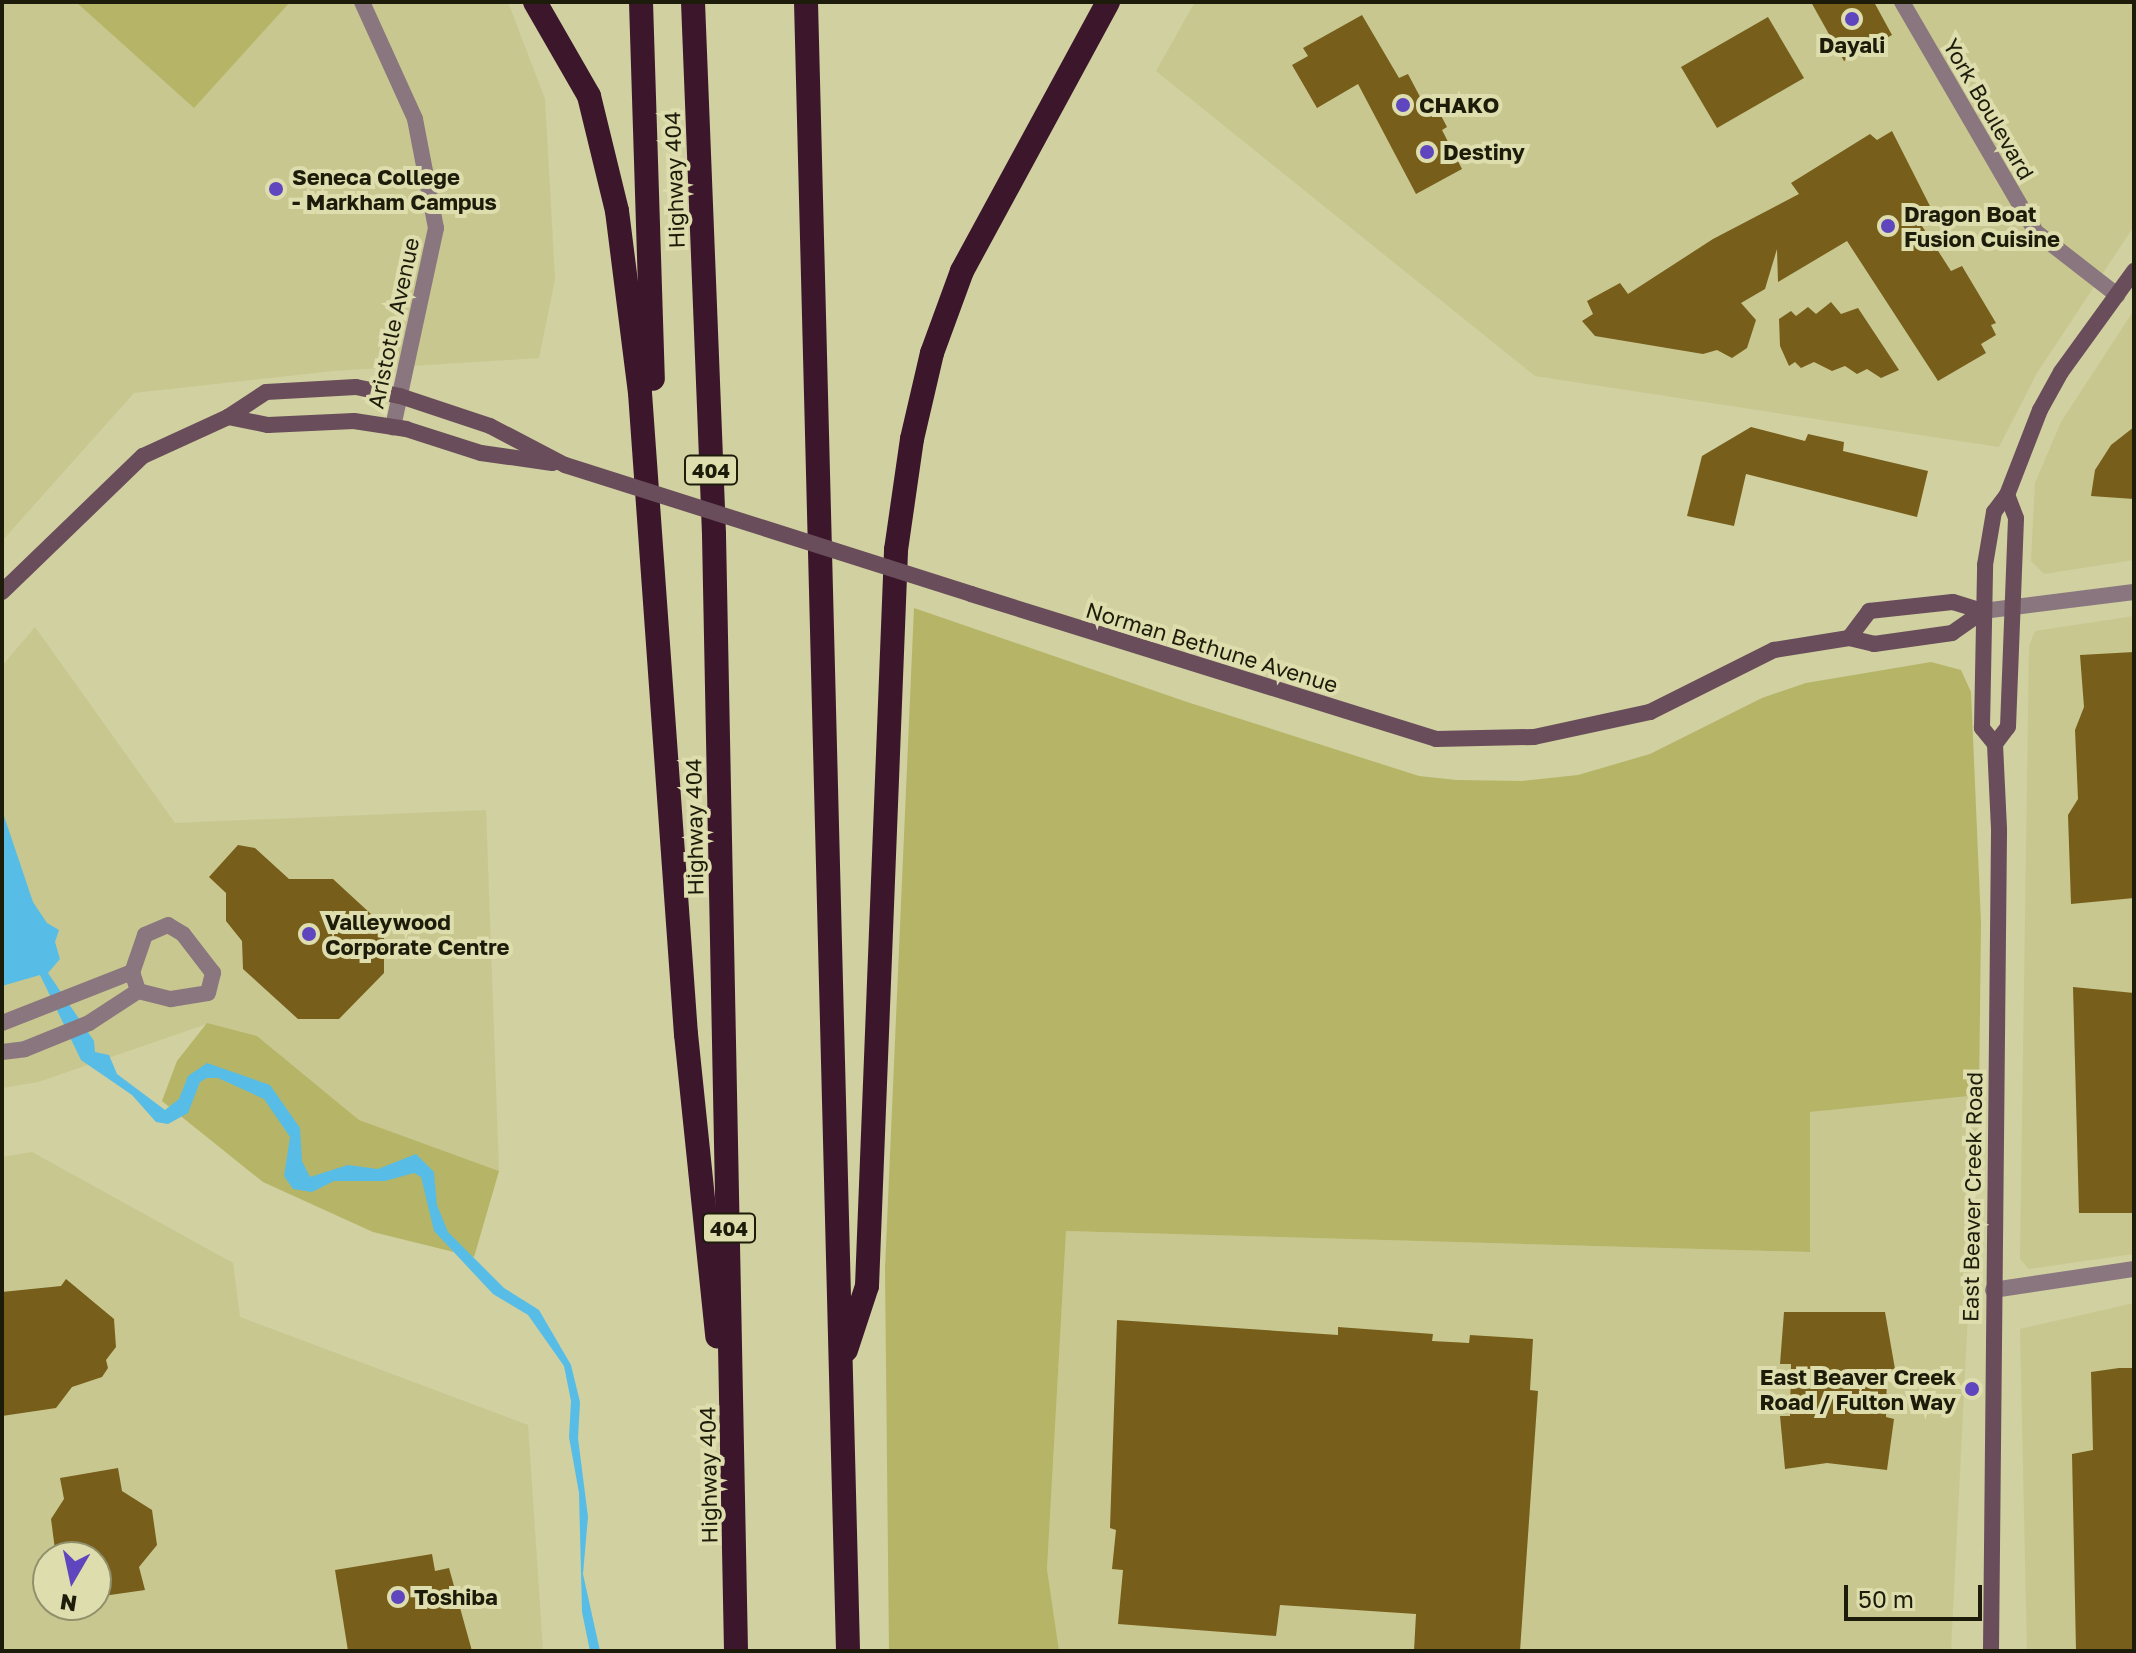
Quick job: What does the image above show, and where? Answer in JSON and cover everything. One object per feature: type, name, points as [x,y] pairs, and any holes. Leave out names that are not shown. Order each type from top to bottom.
[{"type":"highway","points":[[535,2],[589,96],[617,211],[658,601]]},
{"type":"highway","points":[[641,2],[658,601],[686,1034],[735,1517]]},
{"type":"highway","name":"Highway 404","points":[[693,2],[714,535],[736,1651]]},
{"type":"highway","points":[[806,2],[848,1651]]},
{"type":"highway","points":[[840,1367],[867,1286],[896,550],[912,439],[932,353],[962,271],[1108,2]]},
{"type":"street","name":"Aristotle Avenue","points":[[362,2],[415,119],[436,228],[393,427]]},
{"type":"street","name":"York Boulevard","points":[[1902,2],[2036,232],[2117,295]]},
{"type":"street","name":"East Beaver Creek Road","points":[[1991,1651],[1999,829],[1995,744],[1982,728],[1983,611],[1990,528],[1994,512],[2007,495],[2061,372],[2134,271]]},
{"type":"street","name":"Norman Bethune Avenue","points":[[2,592],[143,456],[228,417],[266,392],[356,387],[400,396],[490,426],[565,465]]},
{"type":"street","name":"Norman Bethune Avenue","points":[[228,417],[268,425],[354,421],[393,427],[481,453],[565,465],[1436,739],[1534,737],[1650,712],[1755,657],[1849,638],[1874,644],[1952,633],[1983,611]]},
{"type":"street","name":"East Beaver Creek Road","points":[[1995,744],[2008,727],[2016,518],[2007,495]]},
{"type":"street","points":[[1849,638],[1869,611],[1953,602],[1983,611],[2134,592]]},
{"type":"street","points":[[2,1052],[25,1049],[89,1023],[138,991],[171,999],[208,993],[213,973],[183,934],[168,925],[145,935],[132,972],[138,991]]},
{"type":"street","points":[[2,1023],[132,972]]},
{"type":"street","points":[[1993,1290],[2134,1269]]},
{"type":"shaded area","name":"Seneca College - Markham Campus","points":[[2,2],[508,2],[545,99],[555,279],[539,358],[333,371],[134,393],[2,541]]},
{"type":"shaded area","points":[[76,2],[290,2],[194,108]]},
{"type":"shaded area","points":[[1195,2],[2134,2],[2134,226],[2037,373],[1999,447],[1535,376],[1156,71]]},
{"type":"shaded area","points":[[2134,310],[2134,560],[2044,574],[2031,561],[2035,483],[2061,422]]},
{"type":"shaded area","points":[[914,608],[1187,702],[1419,776],[1456,780],[1522,781],[1578,775],[1650,754],[1762,698],[1806,683],[1931,662],[1961,670],[1971,692],[1981,923],[1979,1095],[1810,1112],[1810,1252],[1066,1231],[1047,1569],[1059,1651],[889,1651],[885,1269]]},
{"type":"shaded area","points":[[2134,616],[2134,1254],[2029,1269],[2020,1259],[2029,646],[2035,631]]},
{"type":"shaded area","points":[[35,627],[175,823],[486,810],[499,1171],[359,1120],[257,1036],[207,1024],[38,1082],[2,1088],[2,666]]},
{"type":"shaded area","points":[[207,1023],[257,1036],[359,1120],[499,1171],[474,1257],[373,1232],[263,1182],[162,1101],[177,1061]]},
{"type":"shaded area","points":[[1979,1095],[1951,1651],[1059,1651],[1047,1569],[1066,1231],[1810,1252],[1810,1112]]},
{"type":"shaded area","points":[[32,1152],[233,1263],[240,1317],[528,1425],[543,1651],[2,1651],[2,1157]]},
{"type":"shaded area","points":[[2134,1303],[2134,1651],[2027,1651],[2020,1329]]},
{"type":"water","points":[[2,810],[33,902],[47,923],[59,930],[55,942],[60,959],[48,973],[94,1041],[95,1052],[109,1055],[117,1074],[165,1110],[179,1099],[188,1076],[207,1063],[270,1085],[300,1128],[302,1161],[310,1177],[348,1165],[378,1169],[416,1154],[434,1172],[437,1205],[448,1232],[504,1288],[539,1310],[571,1365],[580,1402],[578,1438],[588,1517],[583,1574],[600,1651],[590,1651],[582,1612],[579,1493],[569,1437],[571,1401],[564,1366],[528,1315],[493,1294],[434,1231],[421,1177],[414,1173],[385,1181],[334,1181],[312,1192],[293,1189],[284,1176],[290,1137],[264,1099],[218,1078],[207,1078],[200,1082],[188,1113],[168,1124],[156,1122],[132,1095],[81,1060],[40,975],[2,986]]},
{"type":"building","name":"Dayali","points":[[1811,2],[1874,2],[1892,35],[1844,61]]},
{"type":"building","points":[[1362,15],[1399,78],[1408,74],[1427,110],[1436,106],[1447,127],[1442,130],[1462,169],[1416,194],[1358,84],[1317,108],[1292,65],[1308,56],[1303,48]]},
{"type":"building","points":[[1768,17],[1804,78],[1717,128],[1681,67]]},
{"type":"building","points":[[1892,131],[1934,214],[1920,223],[1951,271],[1962,266],[1996,323],[1991,325],[1996,335],[1981,344],[1986,353],[1938,381],[1847,241],[1778,282],[1777,249],[1765,289],[1741,303],[1756,320],[1747,348],[1732,358],[1717,350],[1703,354],[1595,336],[1582,321],[1593,314],[1587,301],[1620,283],[1628,294],[1713,239],[1799,194],[1791,183],[1870,134],[1877,140]]},
{"type":"building","points":[[1831,302],[1841,314],[1858,308],[1899,370],[1881,378],[1867,369],[1857,374],[1845,366],[1832,371],[1814,362],[1801,368],[1795,362],[1789,366],[1780,346],[1779,319],[1791,311],[1796,316],[1808,307],[1816,314]]},
{"type":"building","points":[[1751,427],[1805,441],[1808,434],[1844,442],[1843,451],[1928,471],[1917,517],[1746,474],[1734,526],[1687,516],[1702,456]]},
{"type":"building","points":[[2134,427],[2134,499],[2091,496],[2095,470],[2111,445]]},
{"type":"building","points":[[2134,652],[2134,898],[2071,904],[2068,815],[2078,799],[2075,730],[2084,707],[2080,655]]},
{"type":"building","name":"Valleywood Corporate Centre","points":[[238,845],[255,848],[289,879],[333,879],[384,926],[384,973],[339,1019],[298,1019],[243,969],[242,941],[226,921],[226,893],[209,877]]},
{"type":"building","points":[[2073,987],[2134,993],[2134,1213],[2079,1213]]},
{"type":"building","points":[[66,1279],[114,1319],[116,1347],[106,1360],[108,1368],[102,1377],[72,1387],[56,1408],[2,1416],[2,1292],[61,1286]]},
{"type":"building","points":[[1784,1312],[1885,1312],[1895,1369],[1887,1370],[1886,1417],[1894,1419],[1887,1470],[1827,1463],[1785,1469],[1780,1416],[1790,1416],[1791,1364],[1780,1364]]},
{"type":"building","points":[[1117,1320],[1338,1335],[1338,1327],[1433,1334],[1432,1341],[1469,1343],[1470,1335],[1533,1339],[1530,1390],[1538,1391],[1520,1651],[1414,1651],[1416,1614],[1280,1605],[1276,1636],[1118,1624],[1123,1570],[1112,1569],[1116,1530],[1110,1528]]},
{"type":"building","points":[[2134,1368],[2134,1651],[2076,1651],[2072,1454],[2093,1450],[2091,1372]]},
{"type":"building","points":[[118,1468],[122,1491],[152,1510],[157,1545],[139,1567],[145,1590],[112,1595],[112,1541],[54,1541],[51,1519],[64,1499],[60,1478]]},
{"type":"building","name":"Toshiba","points":[[432,1554],[435,1571],[449,1568],[472,1651],[348,1651],[335,1570]]},
{"type":"place","name":"Dayali","points":[[1852,19]]},
{"type":"place","name":"CHAKO","points":[[1403,105]]},
{"type":"place","name":"Destiny","points":[[1427,152]]},
{"type":"place","name":"Seneca College - Markham Campus","points":[[276,189]]},
{"type":"place","name":"Dragon Boat Fusion Cuisine","points":[[1888,226]]},
{"type":"place","name":"Valleywood Corporate Centre","points":[[309,934]]},
{"type":"place","name":"East Beaver Creek Road / Fulton Way","points":[[1972,1389]]},
{"type":"place","name":"Toshiba","points":[[398,1597]]}]
